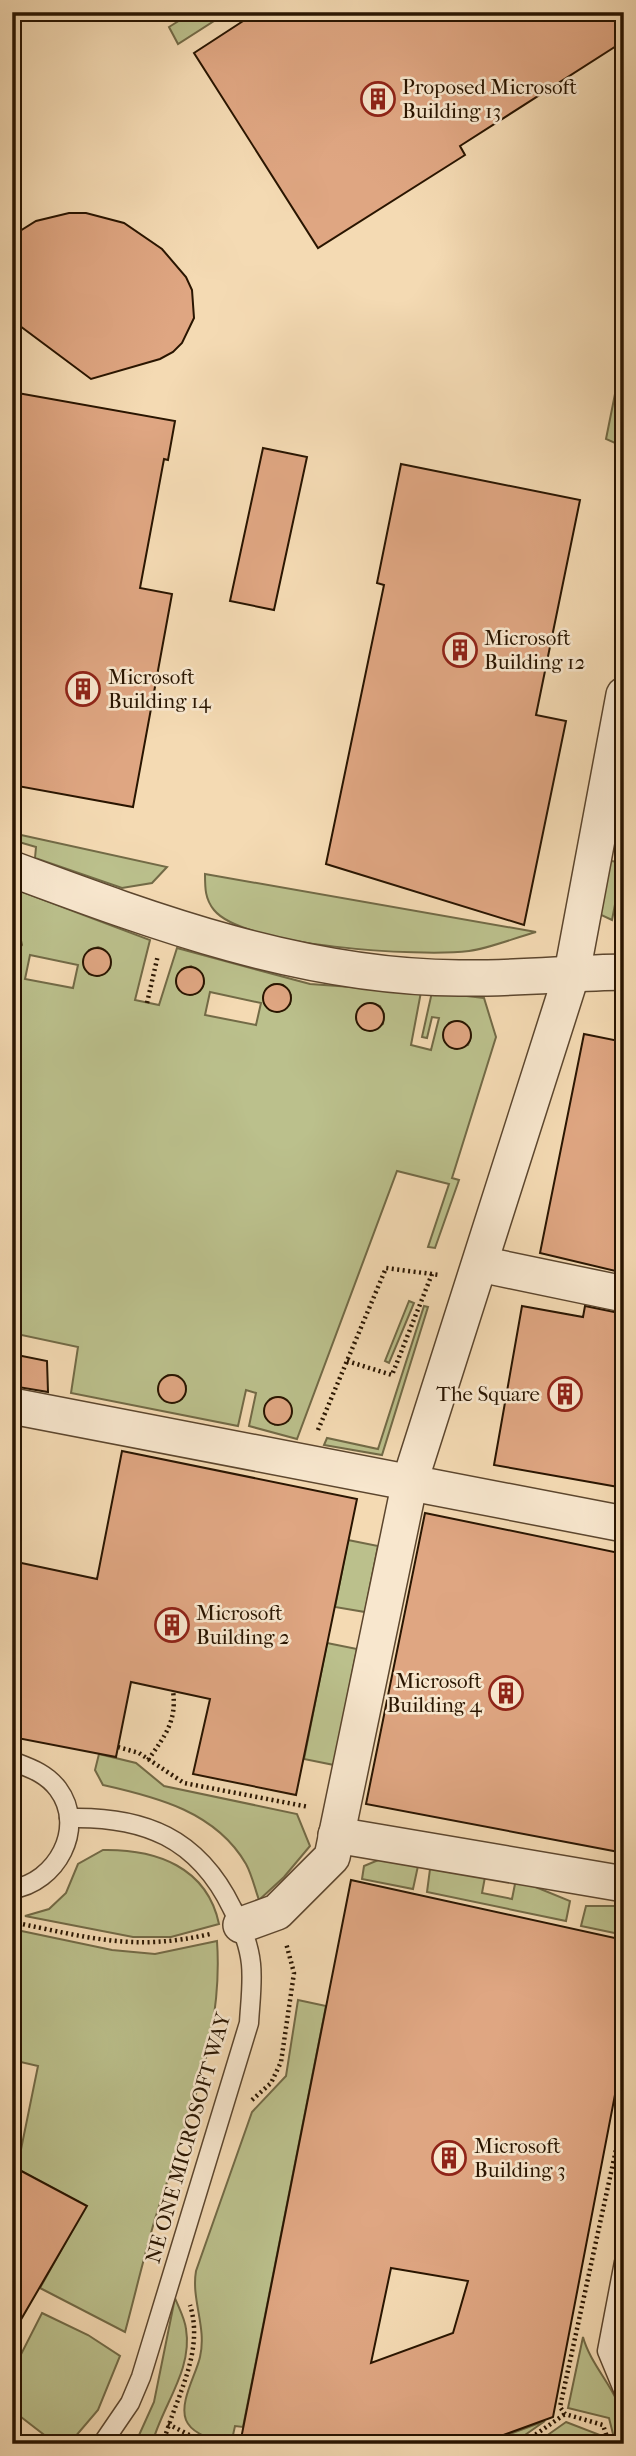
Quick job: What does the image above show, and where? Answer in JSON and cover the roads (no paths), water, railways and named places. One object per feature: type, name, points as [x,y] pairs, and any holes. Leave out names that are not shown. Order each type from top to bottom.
[{"type":"street","points":[[241,1925],[277,1912],[332,1857],[410,1481],[572,973],[624,695]]},
{"type":"street","points":[[12,869],[214,941],[309,963],[459,978],[624,972]]},
{"type":"street","points":[[480,1264],[624,1294]]},
{"type":"street","points":[[12,1406],[304,1465],[410,1481],[624,1524]]},
{"type":"street","points":[[338,1824],[624,1884]]},
{"type":"lane","points":[[12,1761],[38,1771],[59,1791],[69,1818],[66,1847],[50,1871],[26,1887],[12,1889]]},
{"type":"lane","name":"NE ONE MICROSOFT WAY","points":[[69,1818],[106,1817],[132,1822],[177,1842],[212,1872],[241,1925],[251,1964],[249,2023],[141,2376],[125,2411],[102,2444]]},
{"type":"lane","points":[[624,2262],[607,2351],[624,2392]]},
{"type":"place","name":"Proposed Microsoft Building 13","points":[[378,99]]},
{"type":"place","name":"Microsoft Building 12","points":[[460,650]]},
{"type":"place","name":"Microsoft Building 14","points":[[83,689]]},
{"type":"place","name":"The Square","points":[[565,1394]]},
{"type":"place","name":"Microsoft Building 2","points":[[172,1625]]},
{"type":"place","name":"Microsoft Building 4","points":[[506,1693]]},
{"type":"place","name":"Microsoft Building 3","points":[[449,2158]]}]
